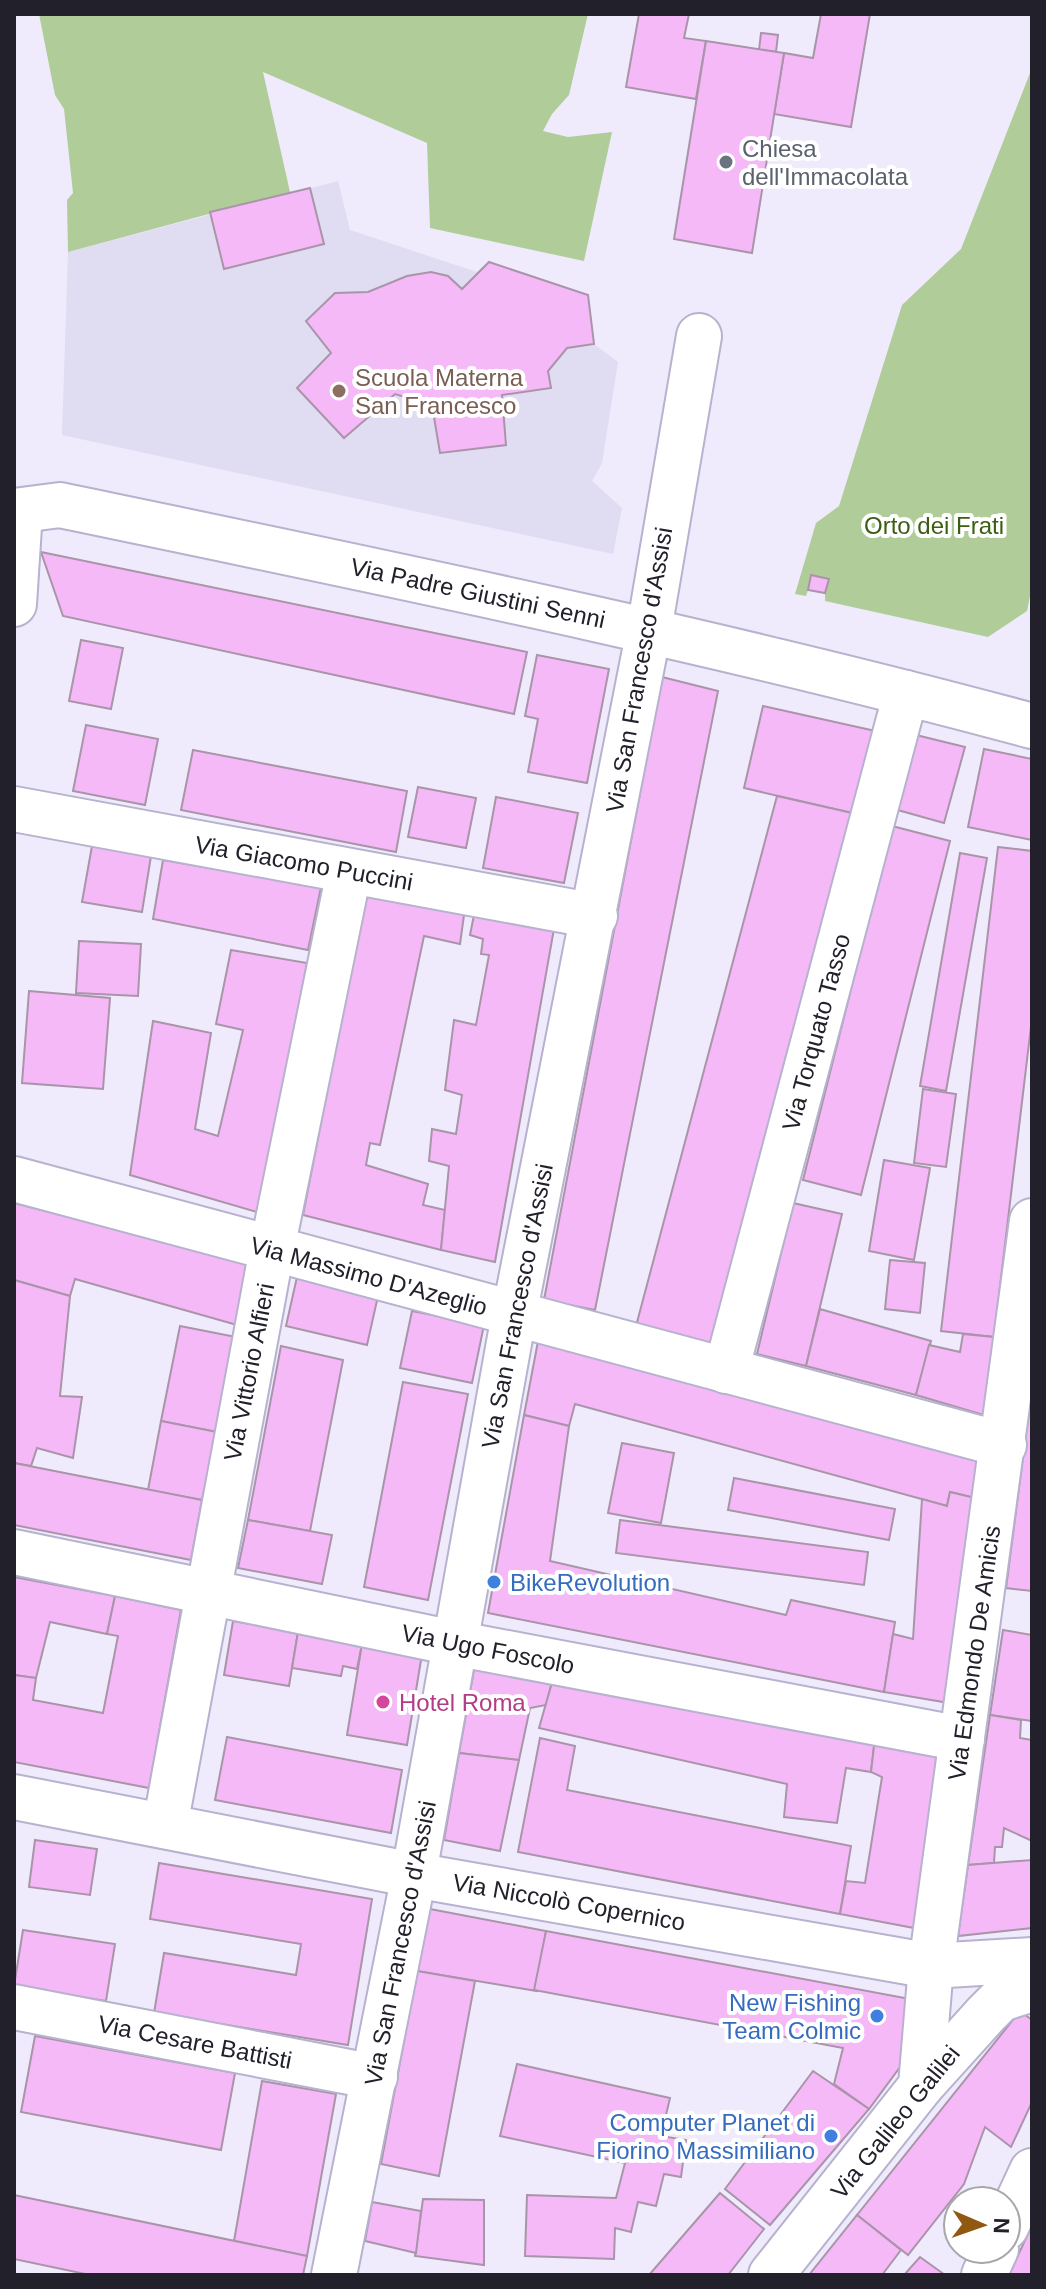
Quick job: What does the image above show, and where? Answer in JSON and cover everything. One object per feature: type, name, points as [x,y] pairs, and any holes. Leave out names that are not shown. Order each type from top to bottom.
[{"type":"street","name":"Via San Francesco d'Assisi","points":[[334,2275],[414,1875],[514,1315],[649,630],[699,336]]},
{"type":"street","name":"Via Padre Giustini Senni","points":[[17,511],[60,505],[649,630],[1029,722]]},
{"type":"street","points":[[14,604],[17,511]]},
{"type":"street","name":"Via Torquato Tasso","points":[[726,1371],[906,693]]},
{"type":"street","name":"Via Giacomo Puccini","points":[[14,809],[595,916]]},
{"type":"street","name":"Via Vittorio Alfieri","points":[[165,1826],[272,1249],[349,872]]},
{"type":"street","name":"Via Massimo D'Azeglio","points":[[14,1179],[1004,1445]]},
{"type":"street","name":"Via Edmondo De Amicis","points":[[921,2086],[931,1966],[1032,1221]]},
{"type":"street","name":"Via Ugo Foscolo","points":[[14,1552],[454,1643],[962,1739]]},
{"type":"street","name":"Via Niccolò Copernico","points":[[14,1797],[414,1875],[931,1966],[1032,1960]]},
{"type":"street","name":"Via Galileo Galilei","points":[[771,2275],[921,2086],[1001,1999],[1032,1989]]},
{"type":"street","name":"Via Cesare Battisti","points":[[14,2007],[375,2077]]},
{"type":"street","points":[[1022,2194],[1031,2176]]},
{"type":"shaded area","name":"Scuola Materna San Francesco","points":[[338,181],[350,230],[477,272],[489,262],[588,295],[594,344],[618,362],[602,463],[592,481],[622,508],[613,554],[62,435],[68,252]]},
{"type":"green space","points":[[39,14],[588,14],[569,95],[552,114],[543,131],[568,137],[612,132],[584,261],[430,228],[427,143],[263,72],[290,192],[68,252],[67,200],[73,193],[64,109],[55,95]]},
{"type":"green space","name":"Orto dei Frati","points":[[1032,68],[1032,586],[1027,611],[988,637],[825,601],[825,593],[808,590],[806,596],[795,594],[816,523],[839,506],[902,305],[961,249]]},
{"type":"building","points":[[639,14],[689,14],[684,38],[706,41],[696,99],[626,87]]},
{"type":"building","points":[[821,14],[870,14],[851,127],[774,114],[784,53],[813,58]]},
{"type":"building","points":[[761,33],[778,35],[776,52],[759,50]]},
{"type":"building","name":"Chiesa dell'Immacolata","points":[[706,41],[784,53],[752,253],[674,239]]},
{"type":"building","points":[[310,188],[324,244],[224,269],[210,212]]},
{"type":"building","points":[[489,262],[588,295],[594,344],[567,348],[548,371],[551,388],[502,395],[506,445],[440,453],[432,405],[395,394],[344,438],[297,388],[331,353],[306,321],[335,293],[368,292],[407,276],[431,272],[448,276],[462,289]]},
{"type":"building","points":[[41,552],[527,652],[514,714],[63,616]]},
{"type":"building","points":[[811,575],[829,579],[825,593],[808,590]]},
{"type":"building","points":[[81,640],[123,648],[111,709],[69,701]]},
{"type":"building","points":[[537,655],[609,669],[587,783],[528,772],[538,719],[525,716]]},
{"type":"building","points":[[662,677],[718,691],[595,1310],[544,1300]]},
{"type":"building","points":[[763,706],[880,732],[861,815],[744,788]]},
{"type":"building","points":[[86,725],[158,739],[145,805],[73,791]]},
{"type":"building","points":[[912,734],[965,747],[944,823],[894,809]]},
{"type":"building","points":[[984,749],[1032,759],[1032,840],[968,827]]},
{"type":"building","points":[[193,750],[407,791],[396,852],[181,810]]},
{"type":"building","points":[[418,787],[476,798],[466,848],[408,837]]},
{"type":"building","points":[[777,796],[861,815],[715,1346],[636,1326]]},
{"type":"building","points":[[496,797],[578,813],[564,883],[483,868]]},
{"type":"building","points":[[892,826],[950,841],[861,1195],[803,1180]]},
{"type":"building","points":[[92,846],[151,856],[142,912],[82,902]]},
{"type":"building","points":[[998,847],[1032,851],[1032,1018],[994,1337],[941,1331]]},
{"type":"building","points":[[960,853],[987,858],[946,1091],[920,1086]]},
{"type":"building","points":[[163,860],[321,887],[308,950],[153,919]]},
{"type":"building","points":[[366,890],[465,908],[460,944],[424,936],[380,1145],[370,1143],[366,1165],[428,1184],[423,1205],[445,1210],[441,1250],[303,1215]]},
{"type":"building","points":[[475,910],[555,923],[495,1262],[441,1250],[449,1166],[429,1161],[432,1129],[456,1134],[462,1095],[445,1090],[454,1020],[476,1025],[489,955],[481,954],[483,939],[470,935]]},
{"type":"building","points":[[79,941],[141,944],[138,996],[76,993]]},
{"type":"building","points":[[231,950],[307,963],[260,1213],[130,1175],[153,1021],[211,1033],[195,1129],[218,1136],[243,1030],[216,1024]]},
{"type":"building","points":[[29,991],[110,998],[103,1089],[22,1083]]},
{"type":"building","points":[[923,1089],[956,1094],[946,1167],[914,1163]]},
{"type":"building","points":[[884,1160],[930,1168],[914,1260],[869,1251]]},
{"type":"building","points":[[14,1203],[251,1263],[237,1325],[75,1279],[70,1296],[14,1280]]},
{"type":"building","points":[[793,1203],[842,1214],[806,1366],[757,1354]]},
{"type":"building","points":[[890,1260],[925,1263],[920,1313],[885,1309]]},
{"type":"building","points":[[297,1277],[378,1296],[367,1345],[286,1326]]},
{"type":"building","points":[[14,1280],[70,1296],[60,1396],[82,1397],[73,1458],[37,1448],[31,1466],[14,1463]]},
{"type":"building","points":[[820,1309],[931,1341],[916,1395],[806,1366]]},
{"type":"building","points":[[412,1311],[484,1325],[472,1383],[400,1368]]},
{"type":"building","points":[[180,1326],[236,1337],[217,1432],[161,1421]]},
{"type":"building","points":[[963,1334],[994,1337],[987,1416],[916,1395],[929,1345],[960,1352]]},
{"type":"building","points":[[539,1336],[983,1449],[975,1498],[950,1492],[947,1506],[575,1404],[569,1426],[524,1415]]},
{"type":"building","points":[[281,1346],[343,1360],[310,1531],[248,1520]]},
{"type":"building","points":[[403,1382],[468,1394],[428,1600],[364,1587]]},
{"type":"building","points":[[1032,1388],[1032,1591],[1006,1588]]},
{"type":"building","points":[[524,1415],[569,1426],[550,1561],[786,1615],[791,1600],[895,1622],[884,1692],[488,1613]]},
{"type":"building","points":[[161,1421],[217,1432],[202,1500],[148,1490]]},
{"type":"building","points":[[622,1443],[674,1453],[661,1523],[608,1513]]},
{"type":"building","points":[[14,1463],[202,1500],[191,1560],[14,1525]]},
{"type":"building","points":[[734,1478],[895,1509],[889,1540],[728,1510]]},
{"type":"building","points":[[950,1492],[975,1498],[949,1703],[884,1692],[893,1634],[913,1639],[922,1499],[947,1506]]},
{"type":"building","points":[[248,1520],[332,1535],[322,1584],[238,1568]]},
{"type":"building","points":[[620,1520],[868,1552],[864,1585],[616,1553]]},
{"type":"building","points":[[14,1577],[115,1596],[107,1634],[50,1622],[36,1678],[14,1675]]},
{"type":"building","points":[[115,1596],[181,1610],[149,1788],[14,1762],[14,1675],[36,1678],[33,1700],[103,1713],[118,1636],[107,1634]]},
{"type":"building","points":[[233,1621],[298,1632],[289,1686],[224,1675]]},
{"type":"building","points":[[1003,1630],[1032,1635],[1032,1721],[990,1715]]},
{"type":"building","points":[[298,1632],[362,1644],[357,1669],[343,1666],[341,1676],[292,1668]]},
{"type":"building","name":"Hotel Roma","points":[[362,1644],[422,1654],[407,1745],[347,1735]]},
{"type":"building","points":[[475,1664],[553,1679],[546,1705],[530,1708],[519,1760],[459,1753]]},
{"type":"building","points":[[553,1679],[875,1738],[871,1772],[846,1768],[837,1823],[784,1817],[787,1784],[539,1728]]},
{"type":"building","points":[[990,1715],[1021,1720],[1020,1738],[1032,1740],[1032,1841],[1004,1828],[1002,1847],[995,1847],[994,1863],[968,1865]]},
{"type":"building","points":[[227,1737],[402,1770],[391,1833],[215,1800]]},
{"type":"building","points":[[540,1738],[575,1746],[567,1790],[851,1846],[840,1914],[518,1852]]},
{"type":"building","points":[[875,1738],[941,1750],[914,1928],[840,1914],[846,1881],[865,1883],[882,1777],[871,1772]]},
{"type":"building","points":[[459,1753],[519,1760],[500,1851],[444,1840]]},
{"type":"building","points":[[35,1840],[97,1849],[90,1895],[29,1887]]},
{"type":"building","points":[[1032,1860],[1032,1928],[958,1936],[968,1865]]},
{"type":"building","points":[[159,1863],[372,1899],[348,2045],[154,2013],[164,1953],[296,1975],[301,1944],[150,1919]]},
{"type":"building","points":[[430,1909],[546,1931],[537,1991],[417,1971]]},
{"type":"building","points":[[23,1930],[115,1944],[106,2001],[14,1986]]},
{"type":"building","points":[[546,1931],[910,1999],[900,2067],[869,2109],[834,2084],[843,2048],[534,1990]]},
{"type":"building","points":[[417,1971],[475,1981],[439,2176],[381,2164]]},
{"type":"building","points":[[1020,2011],[1032,2020],[1032,2102],[1011,2147],[985,2127],[964,2184],[942,2185],[942,2212],[908,2255],[857,2215]]},
{"type":"building","points":[[35,2036],[235,2073],[221,2150],[21,2112]]},
{"type":"building","points":[[517,2064],[670,2098],[661,2136],[686,2140],[681,2177],[664,2174],[656,2206],[638,2202],[631,2232],[615,2228],[614,2259],[525,2256],[527,2195],[616,2198],[625,2163],[500,2136]]},
{"type":"building","points":[[813,2071],[869,2109],[770,2225],[725,2189]]},
{"type":"building","points":[[262,2081],[336,2094],[307,2256],[234,2241]]},
{"type":"building","points":[[720,2193],[764,2229],[728,2275],[649,2275]]},
{"type":"building","points":[[14,2195],[307,2256],[303,2275],[90,2275],[14,2259]]},
{"type":"building","points":[[423,2199],[484,2200],[484,2265],[415,2256]]},
{"type":"building","points":[[372,2202],[421,2211],[416,2253],[365,2241]]},
{"type":"building","points":[[857,2215],[901,2250],[882,2275],[809,2275]]},
{"type":"building","points":[[1032,2225],[1032,2275],[1009,2275],[1014,2265],[1022,2265],[1022,2247]]},
{"type":"building","points":[[920,2257],[945,2275],[904,2275]]},
{"type":"place","name":"Chiesa dell'Immacolata","points":[[726,162]]},
{"type":"place","name":"Scuola Materna San Francesco","points":[[339,391]]},
{"type":"place","name":"BikeRevolution","points":[[494,1582]]},
{"type":"place","name":"Hotel Roma","points":[[383,1702]]},
{"type":"place","name":"New Fishing Team Colmic","points":[[877,2016]]},
{"type":"place","name":"Computer Planet di Fiorino Massimiliano","points":[[831,2136]]}]
